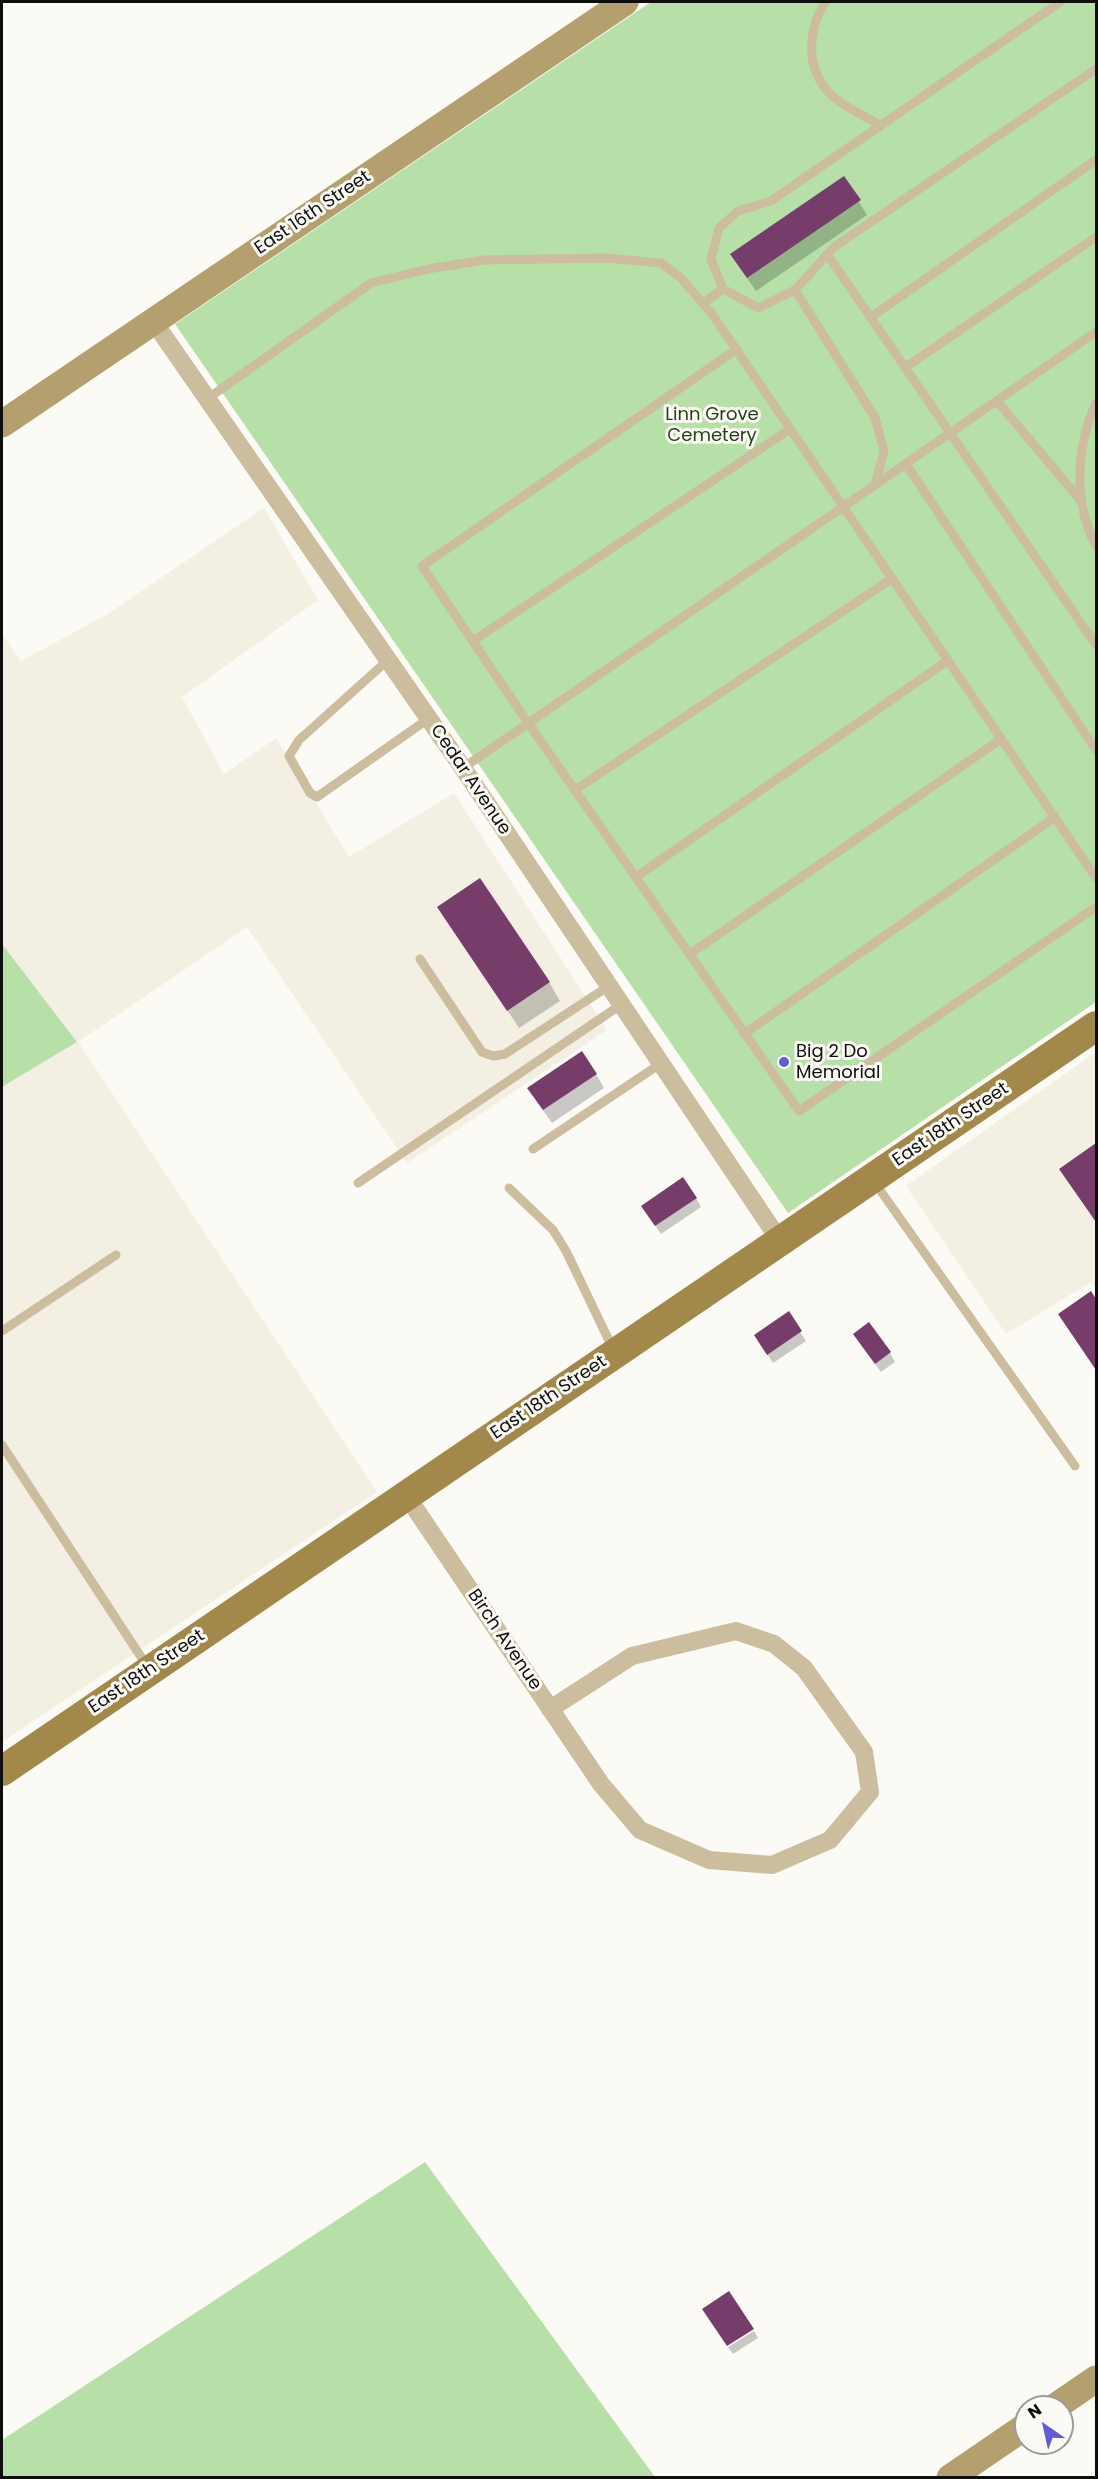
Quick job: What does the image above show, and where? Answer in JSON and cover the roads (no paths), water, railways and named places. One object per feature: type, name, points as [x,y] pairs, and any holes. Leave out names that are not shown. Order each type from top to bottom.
[{"type":"main road","name":"East 18th Street","points":[[2,1771],[1096,1026]]},
{"type":"street","name":"East 16th Street","points":[[2,424],[625,2]]},
{"type":"street","name":"Cedar Avenue","points":[[154,322],[462,768],[780,1241]]},
{"type":"street","name":"Birch Avenue","points":[[406,1495],[550,1709],[601,1784],[640,1830],[709,1860],[772,1865],[830,1840],[870,1792],[864,1752],[804,1668],[774,1644],[736,1631],[632,1656],[550,1709]]},
{"type":"street","points":[[1073,2395],[1096,2379]]},
{"type":"street","points":[[950,2478],[1014,2434]]},
{"type":"lane","points":[[825,2],[813,29],[811,61],[822,84],[836,98],[880,125]]},
{"type":"lane","points":[[1060,2],[771,201],[738,211],[719,228],[711,259],[723,289],[758,308],[795,290],[834,247],[1096,69]]},
{"type":"lane","points":[[871,317],[1096,160]]},
{"type":"lane","points":[[906,367],[1096,237]]},
{"type":"lane","points":[[827,254],[1096,645]]},
{"type":"lane","points":[[207,399],[371,283],[428,269],[484,260],[540,257],[634,259],[661,263],[681,278],[737,349],[842,508],[1096,878]]},
{"type":"lane","points":[[703,303],[723,289]]},
{"type":"lane","points":[[795,290],[875,418],[884,451],[875,485]]},
{"type":"lane","points":[[462,768],[1096,332]]},
{"type":"lane","points":[[737,349],[422,566],[528,723],[799,1111],[1096,907]]},
{"type":"lane","points":[[997,401],[1082,502]]},
{"type":"lane","points":[[1096,403],[1084,436],[1079,469],[1082,502],[1096,546]]},
{"type":"lane","points":[[473,641],[790,429]]},
{"type":"lane","points":[[906,464],[1096,750]]},
{"type":"lane","points":[[575,790],[891,579]]},
{"type":"lane","points":[[388,660],[299,740],[289,756],[310,794],[316,797],[428,719]]},
{"type":"lane","points":[[636,877],[947,661]]},
{"type":"lane","points":[[690,954],[1001,739]]},
{"type":"lane","points":[[744,1034],[1055,817]]},
{"type":"lane","points":[[420,959],[482,1052],[492,1056],[505,1054],[609,986]]},
{"type":"lane","points":[[358,1184],[622,1005]]},
{"type":"lane","points":[[533,1149],[660,1064]]},
{"type":"lane","points":[[872,1179],[1074,1466]]},
{"type":"lane","points":[[509,1188],[552,1230],[566,1251],[615,1353]]},
{"type":"lane","points":[[2,1331],[116,1255]]},
{"type":"lane","points":[[2,1445],[150,1670]]},
{"type":"place","name":"Big 2 Do Memorial","points":[[784,1062]]},
{"type":"park label","name":"Linn Grove Cemetery","points":[[712,425]]}]
